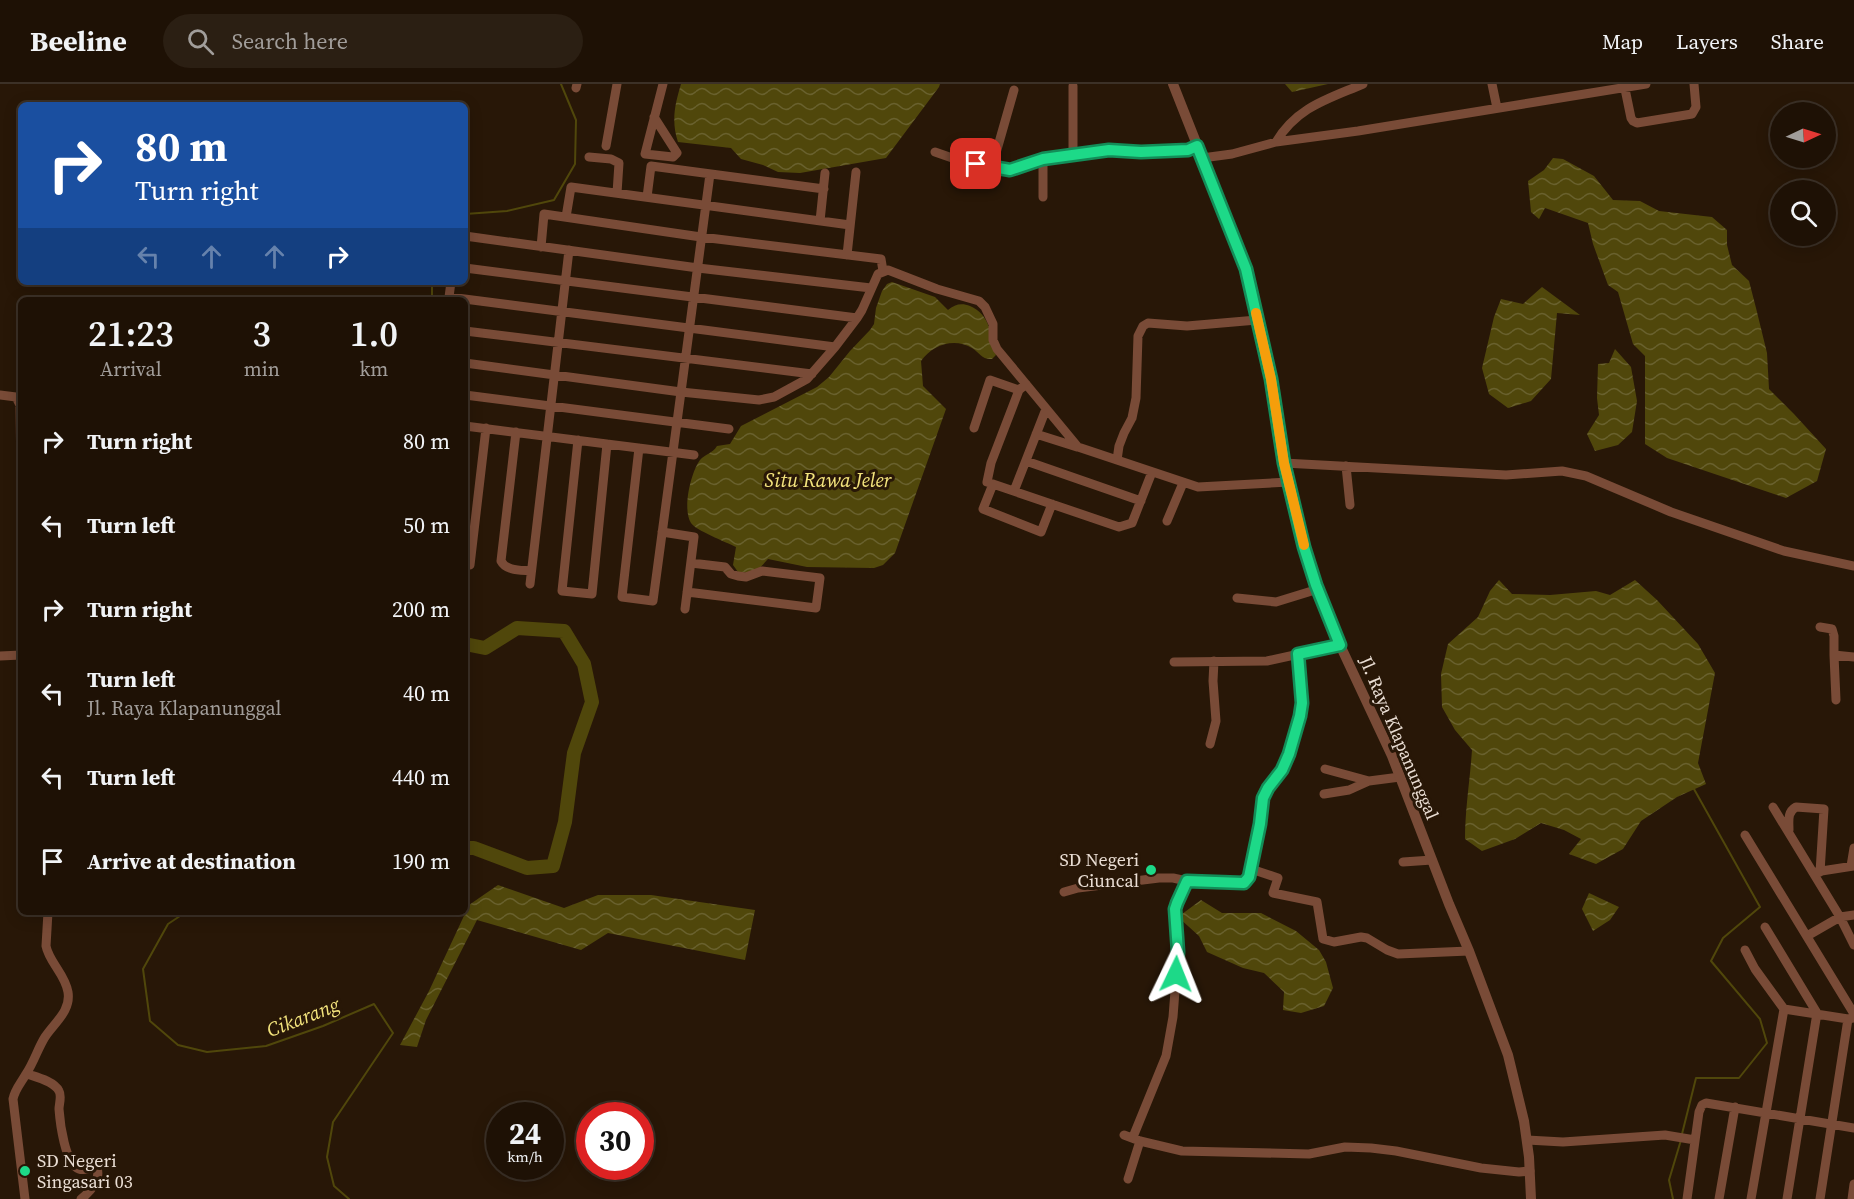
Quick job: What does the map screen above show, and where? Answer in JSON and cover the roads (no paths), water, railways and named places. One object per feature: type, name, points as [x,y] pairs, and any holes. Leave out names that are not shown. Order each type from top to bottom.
[{"type":"street","points":[[606,146],[617,84]]},
{"type":"street","points":[[654,117],[677,153],[673,157],[645,154],[654,117],[663,84]]},
{"type":"street","name":"Jl. Raya Klapanunggal","points":[[1173,84],[1246,269],[1271,379],[1284,463],[1304,547],[1316,585],[1340,645],[1356,675],[1400,777],[1508,1055],[1524,1121],[1531,1199]]},
{"type":"street","points":[[1276,142],[1284,129],[1297,116],[1315,105],[1363,84]]},
{"type":"street","points":[[1492,84],[1497,108]]},
{"type":"street","points":[[1202,158],[1232,154],[1276,142],[1497,108],[1589,89],[1646,84]]},
{"type":"street","points":[[1624,86],[1631,118],[1637,123],[1692,114],[1696,107],[1694,84]]},
{"type":"street","points":[[1073,86],[1073,154]]},
{"type":"street","points":[[992,167],[1014,90]]},
{"type":"street","points":[[935,152],[958,160],[1010,170],[1043,159],[1073,154],[1109,150],[1141,152],[1188,150],[1197,146]]},
{"type":"street","points":[[590,157],[611,159],[619,163],[617,193]]},
{"type":"street","points":[[1043,159],[1043,197]]},
{"type":"street","points":[[647,197],[651,166],[824,189]]},
{"type":"street","points":[[847,255],[856,172]]},
{"type":"street","points":[[820,221],[825,173]]},
{"type":"street","points":[[639,448],[622,597],[653,601],[710,174]]},
{"type":"street","points":[[566,217],[571,187],[850,225]]},
{"type":"street","points":[[541,247],[544,214],[702,237],[881,259],[883,271]]},
{"type":"street","points":[[468,236],[698,268],[872,288]]},
{"type":"street","points":[[530,584],[569,250]]},
{"type":"street","points":[[468,268],[857,318]]},
{"type":"street","points":[[468,363],[681,392],[759,400],[774,397],[801,384],[812,374],[857,318],[878,274],[888,270],[937,289],[979,301],[985,307],[993,324],[993,340],[997,350],[1022,387],[1046,409],[1078,447]]},
{"type":"street","points":[[468,300],[835,347]]},
{"type":"street","points":[[1117,460],[1122,439],[1132,418],[1136,398],[1138,336],[1143,326],[1148,323],[1187,326],[1257,320]]},
{"type":"street","points":[[468,331],[812,374]]},
{"type":"street","points":[[974,428],[990,380],[1022,387]]},
{"type":"street","points":[[1022,387],[991,463],[987,482],[1119,527],[1132,523],[1152,472]]},
{"type":"street","points":[[0,395],[16,397],[18,401]]},
{"type":"street","points":[[468,395],[729,429]]},
{"type":"street","points":[[1014,491],[1046,409]]},
{"type":"street","points":[[468,426],[694,455]]},
{"type":"street","points":[[470,565],[486,428]]},
{"type":"street","points":[[516,432],[501,561],[508,568],[531,571]]},
{"type":"street","points":[[1036,434],[1198,487],[1289,482]]},
{"type":"street","points":[[578,440],[562,591],[592,594],[607,444]]},
{"type":"street","points":[[1026,461],[1141,501]]},
{"type":"street","points":[[1284,463],[1506,475],[1562,471],[1586,476],[1671,512],[1784,551],[1854,566]]},
{"type":"street","points":[[1346,466],[1350,506]]},
{"type":"street","points":[[1167,521],[1183,483]]},
{"type":"street","points":[[993,484],[983,509],[1041,532],[1052,504]]},
{"type":"street","points":[[662,532],[694,537],[685,609]]},
{"type":"street","points":[[687,592],[816,608],[820,578],[762,571],[746,577],[730,574],[725,567],[691,563]]},
{"type":"street","points":[[1236,598],[1276,602],[1315,590],[1316,585]]},
{"type":"street","points":[[1820,627],[1832,629],[1834,636],[1836,700]]},
{"type":"street","points":[[1174,662],[1267,661],[1340,645]]},
{"type":"street","points":[[1064,892],[1078,888],[1159,878],[1244,883],[1251,869],[1263,798],[1282,770],[1300,716],[1302,703],[1298,654]]},
{"type":"street","points":[[0,656],[18,655]]},
{"type":"street","points":[[1834,655],[1854,657]]},
{"type":"street","points":[[1210,744],[1216,721],[1214,661]]},
{"type":"street","points":[[1325,769],[1369,781]]},
{"type":"street","points":[[1324,794],[1349,790],[1369,781],[1400,777]]},
{"type":"street","points":[[1773,807],[1816,872],[1854,945]]},
{"type":"street","points":[[1788,830],[1792,809],[1796,807],[1824,809],[1816,872]]},
{"type":"street","points":[[1745,835],[1807,936],[1852,1017],[1820,1199]]},
{"type":"street","points":[[1816,872],[1853,866],[1854,848]]},
{"type":"street","points":[[1403,862],[1432,860]]},
{"type":"street","points":[[1251,869],[1278,878],[1273,893],[1317,903],[1323,939],[1334,942],[1367,938],[1398,954],[1469,951]]},
{"type":"street","points":[[1128,1179],[1133,1138],[1166,1056],[1173,1017],[1178,952],[1175,909],[1187,881]]},
{"type":"street","points":[[25,1199],[13,1103],[15,1092],[45,1038],[60,1019],[68,1003],[68,990],[56,964],[47,952],[48,915]]},
{"type":"street","points":[[1807,936],[1840,917],[1854,915]]},
{"type":"street","points":[[1765,927],[1817,1013],[1787,1199]]},
{"type":"street","points":[[1745,950],[1755,969],[1784,1009],[1751,1199]]},
{"type":"street","points":[[1784,1009],[1852,1017]]},
{"type":"street","points":[[27,1074],[48,1082],[60,1094],[59,1108],[63,1135],[70,1161],[77,1169],[97,1168],[99,1174],[97,1181],[81,1199]]},
{"type":"street","points":[[1687,1199],[1691,1139],[1702,1105],[1711,1103],[1854,1128]]},
{"type":"street","points":[[1719,1199],[1735,1107]]},
{"type":"street","points":[[1527,1140],[1563,1142],[1665,1135],[1691,1139]]},
{"type":"street","points":[[1133,1138],[1182,1151],[1199,1152],[1310,1154],[1345,1147],[1371,1148],[1481,1168],[1530,1171]]},
{"type":"street","points":[[1852,1199],[1854,1184]]},
{"type":"water","points":[[681,84],[940,84],[886,158],[800,173],[778,172],[741,159],[731,148],[678,142],[675,113]]},
{"type":"water","points":[[1285,84],[1328,84],[1292,92]]},
{"type":"water","points":[[1553,158],[1563,159],[1594,176],[1613,200],[1640,201],[1659,211],[1712,217],[1727,230],[1727,245],[1732,265],[1749,281],[1767,353],[1769,389],[1826,449],[1817,481],[1786,498],[1667,458],[1645,444],[1645,356],[1633,344],[1618,292],[1608,285],[1588,223],[1545,208],[1539,219],[1531,212],[1528,181],[1544,170]]},
{"type":"water","name":"Situ Rawa Jeler","points":[[892,282],[935,297],[948,310],[961,304],[977,310],[989,327],[996,355],[992,359],[986,358],[965,345],[951,343],[937,347],[921,361],[923,386],[946,409],[895,553],[883,565],[874,568],[807,567],[768,559],[755,571],[738,572],[733,565],[736,547],[698,529],[688,517],[689,491],[700,460],[717,446],[730,444],[741,426],[817,387],[829,377],[874,324],[876,308],[882,291],[887,284]]},
{"type":"water","points":[[1542,287],[1580,315],[1557,313],[1551,379],[1531,401],[1508,408],[1489,394],[1482,368],[1494,317],[1501,299],[1523,304]]},
{"type":"water","points":[[1615,349],[1631,367],[1637,401],[1632,432],[1618,445],[1595,451],[1587,434],[1599,415],[1598,364],[1609,363]]},
{"type":"water","points":[[1499,580],[1512,594],[1550,595],[1596,591],[1610,595],[1635,580],[1698,644],[1715,673],[1698,763],[1706,784],[1677,797],[1641,821],[1623,849],[1596,864],[1569,854],[1581,839],[1564,830],[1541,823],[1515,839],[1482,851],[1465,839],[1472,750],[1455,730],[1442,707],[1441,674],[1448,644],[1478,617],[1490,591]]},
{"type":"water","points":[[498,885],[564,908],[598,895],[651,895],[755,910],[745,960],[608,933],[581,950],[477,920],[426,1020],[417,1047],[400,1045],[429,991],[464,915],[468,915],[469,905]]},
{"type":"water","points":[[1589,893],[1619,907],[1610,920],[1593,931],[1582,909]]},
{"type":"water","points":[[1201,900],[1222,913],[1261,913],[1296,931],[1319,950],[1326,962],[1333,988],[1324,1006],[1301,1013],[1283,1010],[1284,992],[1264,973],[1243,968],[1207,952],[1199,936],[1178,917]]},
{"type":"waterway","name":"Cikarang","points":[[468,214],[507,211],[554,200],[575,164],[576,120],[561,84]]},
{"type":"waterway","name":"Cikarang","points":[[432,285],[432,297]]},
{"type":"waterway","points":[[468,645],[485,648],[517,628],[564,631],[584,664],[592,702],[574,753],[565,822],[553,866],[527,868],[474,848],[468,848]]},
{"type":"waterway","points":[[1682,1134],[1696,1078],[1739,1078],[1767,1043],[1760,1019],[1711,961],[1723,938],[1760,907],[1694,789]]},
{"type":"waterway","name":"Cikarang","points":[[182,915],[168,924],[143,969],[150,1021],[178,1045],[207,1052],[266,1046],[323,1026],[374,1004],[393,1033],[333,1122],[327,1157],[334,1186],[349,1199]]},
{"type":"waterway","points":[[1673,1199],[1669,1180],[1681,1140]]},
{"type":"place","name":"SD Negeri Ciuncal","points":[[1151,870]]},
{"type":"place","name":"SD Negeri Singasari 03","points":[[25,1171]]}]
